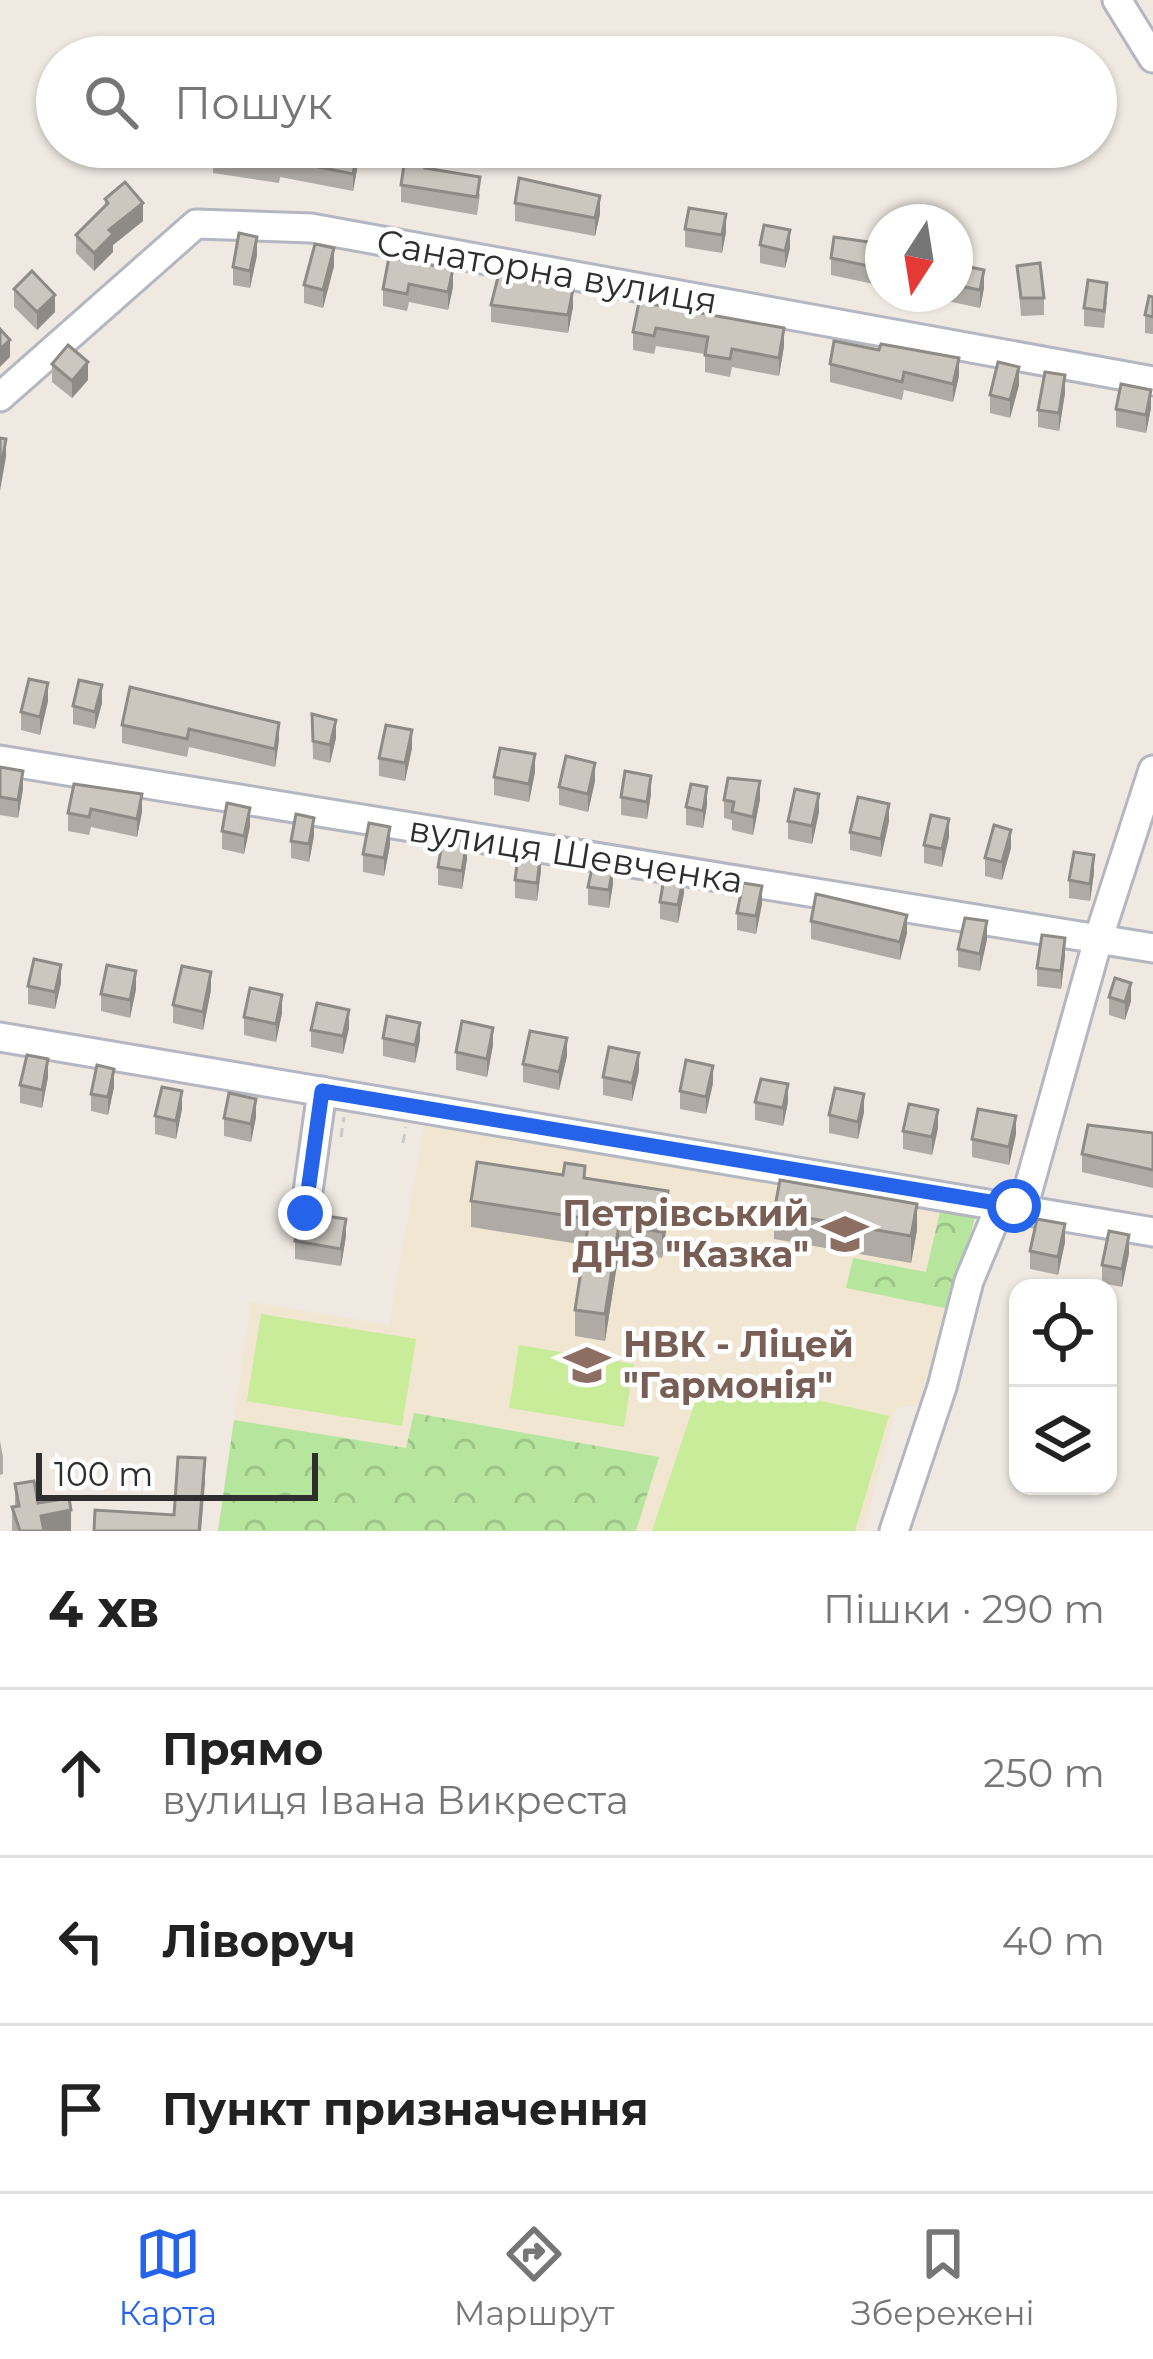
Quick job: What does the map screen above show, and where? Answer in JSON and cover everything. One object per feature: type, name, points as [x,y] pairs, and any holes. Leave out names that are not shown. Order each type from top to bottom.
[{"type":"street","points":[[1117,0],[1153,58]]},
{"type":"street","name":"Санаторна вулиця","points":[[0,397],[196,224],[244,222],[311,227],[1153,381]]},
{"type":"street","name":"вулиця Шевченка","points":[[0,760],[1153,948]]},
{"type":"street","points":[[893,1531],[942,1387],[969,1281],[1012,1206],[1153,770]]},
{"type":"street","points":[[0,1037],[1153,1232]]},
{"type":"street","points":[[305,1213],[322,1091]]},
{"type":"shaded area","name":"НВК - Ліцей \"Гармонія\"","points":[[425,1123],[975,1218],[919,1405],[896,1408],[863,1531],[636,1531],[658,1457],[415,1413],[407,1448],[234,1420],[251,1302],[389,1325]]},
{"type":"green space","points":[[940,1212],[975,1218],[950,1309],[846,1288],[853,1258],[926,1272]]},
{"type":"green space","points":[[261,1314],[416,1339],[402,1426],[247,1401]]},
{"type":"green space","points":[[519,1345],[634,1364],[624,1427],[509,1408]]},
{"type":"green space","points":[[704,1375],[889,1416],[855,1531],[652,1531]]},
{"type":"green space","points":[[414,1413],[659,1457],[636,1531],[218,1531],[234,1420],[406,1448]]},
{"type":"building","points":[[324,168],[354,168],[353,174]]},
{"type":"building","points":[[404,168],[480,177],[477,197],[401,185]]},
{"type":"building","points":[[519,178],[600,196],[595,218],[515,203]]},
{"type":"building","points":[[125,182],[143,203],[109,230],[113,234],[94,253],[76,235]]},
{"type":"building","points":[[689,208],[726,214],[722,235],[685,229]]},
{"type":"building","points":[[764,225],[790,230],[785,251],[760,245]]},
{"type":"building","points":[[239,233],[257,237],[250,271],[233,267]]},
{"type":"building","points":[[834,237],[865,241],[865,265],[831,258]]},
{"type":"building","points":[[315,244],[334,248],[323,290],[304,285]]},
{"type":"building","points":[[389,257],[453,269],[448,292],[409,284],[407,294],[383,289]]},
{"type":"building","points":[[1040,263],[1044,298],[1021,298],[1017,266]]},
{"type":"building","points":[[973,268],[984,270],[980,290],[973,289]]},
{"type":"building","points":[[32,271],[55,295],[37,312],[14,289]]},
{"type":"building","points":[[499,273],[573,289],[568,315],[491,305]]},
{"type":"building","points":[[1088,280],[1107,283],[1104,311],[1084,308]]},
{"type":"building","points":[[1149,296],[1153,297],[1153,317],[1145,315]]},
{"type":"building","points":[[639,302],[784,328],[779,358],[732,349],[730,359],[705,355],[708,337],[656,328],[654,336],[633,332]]},
{"type":"building","points":[[0,329],[10,340],[0,349]]},
{"type":"building","points":[[834,341],[959,358],[953,384],[904,372],[902,382],[830,364]]},
{"type":"building","points":[[68,345],[88,362],[72,381],[52,364]]},
{"type":"building","points":[[998,362],[1019,367],[1010,400],[990,395]]},
{"type":"building","points":[[1045,372],[1065,375],[1059,413],[1038,410]]},
{"type":"building","points":[[1121,384],[1151,390],[1146,415],[1116,409]]},
{"type":"building","points":[[0,438],[6,439],[0,473]]},
{"type":"building","points":[[29,679],[48,683],[40,717],[21,712]]},
{"type":"building","points":[[79,680],[102,685],[95,712],[73,706]]},
{"type":"building","points":[[130,687],[279,723],[275,749],[189,729],[187,739],[122,725]]},
{"type":"building","points":[[312,714],[336,720],[330,745],[313,741]]},
{"type":"building","points":[[386,725],[412,730],[405,763],[379,758]]},
{"type":"building","points":[[500,748],[535,754],[529,784],[494,777]]},
{"type":"building","points":[[566,756],[595,763],[588,794],[559,787]]},
{"type":"building","points":[[0,767],[23,771],[18,800],[0,797]]},
{"type":"building","points":[[625,771],[651,776],[647,802],[621,797]]},
{"type":"building","points":[[728,778],[760,781],[753,817],[732,812],[734,802],[724,800]]},
{"type":"building","points":[[74,784],[142,794],[137,819],[91,809],[89,817],[68,813]]},
{"type":"building","points":[[691,784],[707,787],[703,811],[686,807]]},
{"type":"building","points":[[795,789],[819,794],[812,826],[788,821]]},
{"type":"building","points":[[858,797],[889,804],[881,839],[850,832]]},
{"type":"building","points":[[227,803],[250,808],[244,836],[222,831]]},
{"type":"building","points":[[296,814],[314,818],[309,844],[291,841]]},
{"type":"building","points":[[931,815],[949,819],[942,849],[924,845]]},
{"type":"building","points":[[369,823],[390,827],[384,858],[363,854]]},
{"type":"building","points":[[994,825],[1011,830],[1002,862],[985,858]]},
{"type":"building","points":[[443,837],[467,841],[462,871],[438,867]]},
{"type":"building","points":[[519,849],[541,852],[537,883],[515,880]]},
{"type":"building","points":[[1074,852],[1094,855],[1090,884],[1069,880]]},
{"type":"building","points":[[593,863],[613,866],[609,890],[588,887]]},
{"type":"building","points":[[665,872],[684,875],[678,905],[660,902]]},
{"type":"building","points":[[743,883],[762,886],[756,916],[737,913]]},
{"type":"building","points":[[816,894],[907,915],[900,942],[811,921]]},
{"type":"building","points":[[965,918],[987,921],[980,954],[958,949]]},
{"type":"building","points":[[1042,935],[1065,938],[1061,971],[1037,968]]},
{"type":"building","points":[[34,959],[61,965],[55,992],[28,986]]},
{"type":"building","points":[[107,965],[136,971],[130,1000],[101,994]]},
{"type":"building","points":[[182,966],[211,972],[203,1012],[173,1005]]},
{"type":"building","points":[[1115,978],[1131,983],[1125,1002],[1109,997]]},
{"type":"building","points":[[250,988],[282,995],[276,1024],[244,1017]]},
{"type":"building","points":[[317,1003],[349,1010],[343,1036],[311,1030]]},
{"type":"building","points":[[387,1016],[420,1023],[415,1045],[383,1038]]},
{"type":"building","points":[[462,1021],[493,1028],[487,1059],[456,1052]]},
{"type":"building","points":[[530,1031],[567,1038],[559,1072],[523,1064]]},
{"type":"building","points":[[609,1047],[639,1053],[632,1083],[603,1077]]},
{"type":"building","points":[[27,1055],[48,1059],[42,1090],[20,1085]]},
{"type":"building","points":[[686,1060],[713,1066],[706,1097],[680,1091]]},
{"type":"building","points":[[97,1065],[114,1069],[108,1097],[91,1094]]},
{"type":"building","points":[[761,1079],[788,1084],[783,1108],[755,1102]]},
{"type":"building","points":[[162,1087],[182,1091],[176,1121],[155,1116]]},
{"type":"building","points":[[835,1088],[864,1094],[858,1122],[829,1115]]},
{"type":"building","points":[[229,1093],[256,1099],[251,1124],[224,1118]]},
{"type":"building","points":[[909,1104],[938,1110],[932,1137],[903,1131]]},
{"type":"building","points":[[978,1109],[1016,1116],[1009,1147],[972,1139]]},
{"type":"building","points":[[1088,1125],[1153,1133],[1153,1170],[1082,1154]]},
{"type":"building","points":[[477,1162],[563,1175],[565,1163],[585,1166],[584,1178],[668,1191],[662,1232],[619,1225],[605,1314],[575,1310],[589,1219],[471,1201]]},
{"type":"building","points":[[780,1180],[917,1204],[911,1236],[774,1212]]},
{"type":"building","points":[[300,1212],[346,1219],[341,1249],[295,1241]]},
{"type":"building","points":[[1037,1219],[1065,1224],[1058,1257],[1030,1251]]},
{"type":"building","points":[[1109,1231],[1129,1235],[1122,1269],[1102,1265]]},
{"type":"building","points":[[178,1457],[205,1458],[199,1531],[94,1531],[95,1510],[174,1515]]},
{"type":"building","points":[[34,1481],[38,1503],[69,1498],[71,1510],[41,1516],[44,1531],[20,1531],[12,1507],[19,1506],[15,1484]]},
{"type":"place","name":"Петрівський ДНЗ \"Казка\"","points":[[845,1234]]},
{"type":"place","name":"НВК - Ліцей \"Гармонія\"","points":[[587,1365]]},
{"type":"route","points":[[305,1213],[322,1091],[1014,1206]]}]
